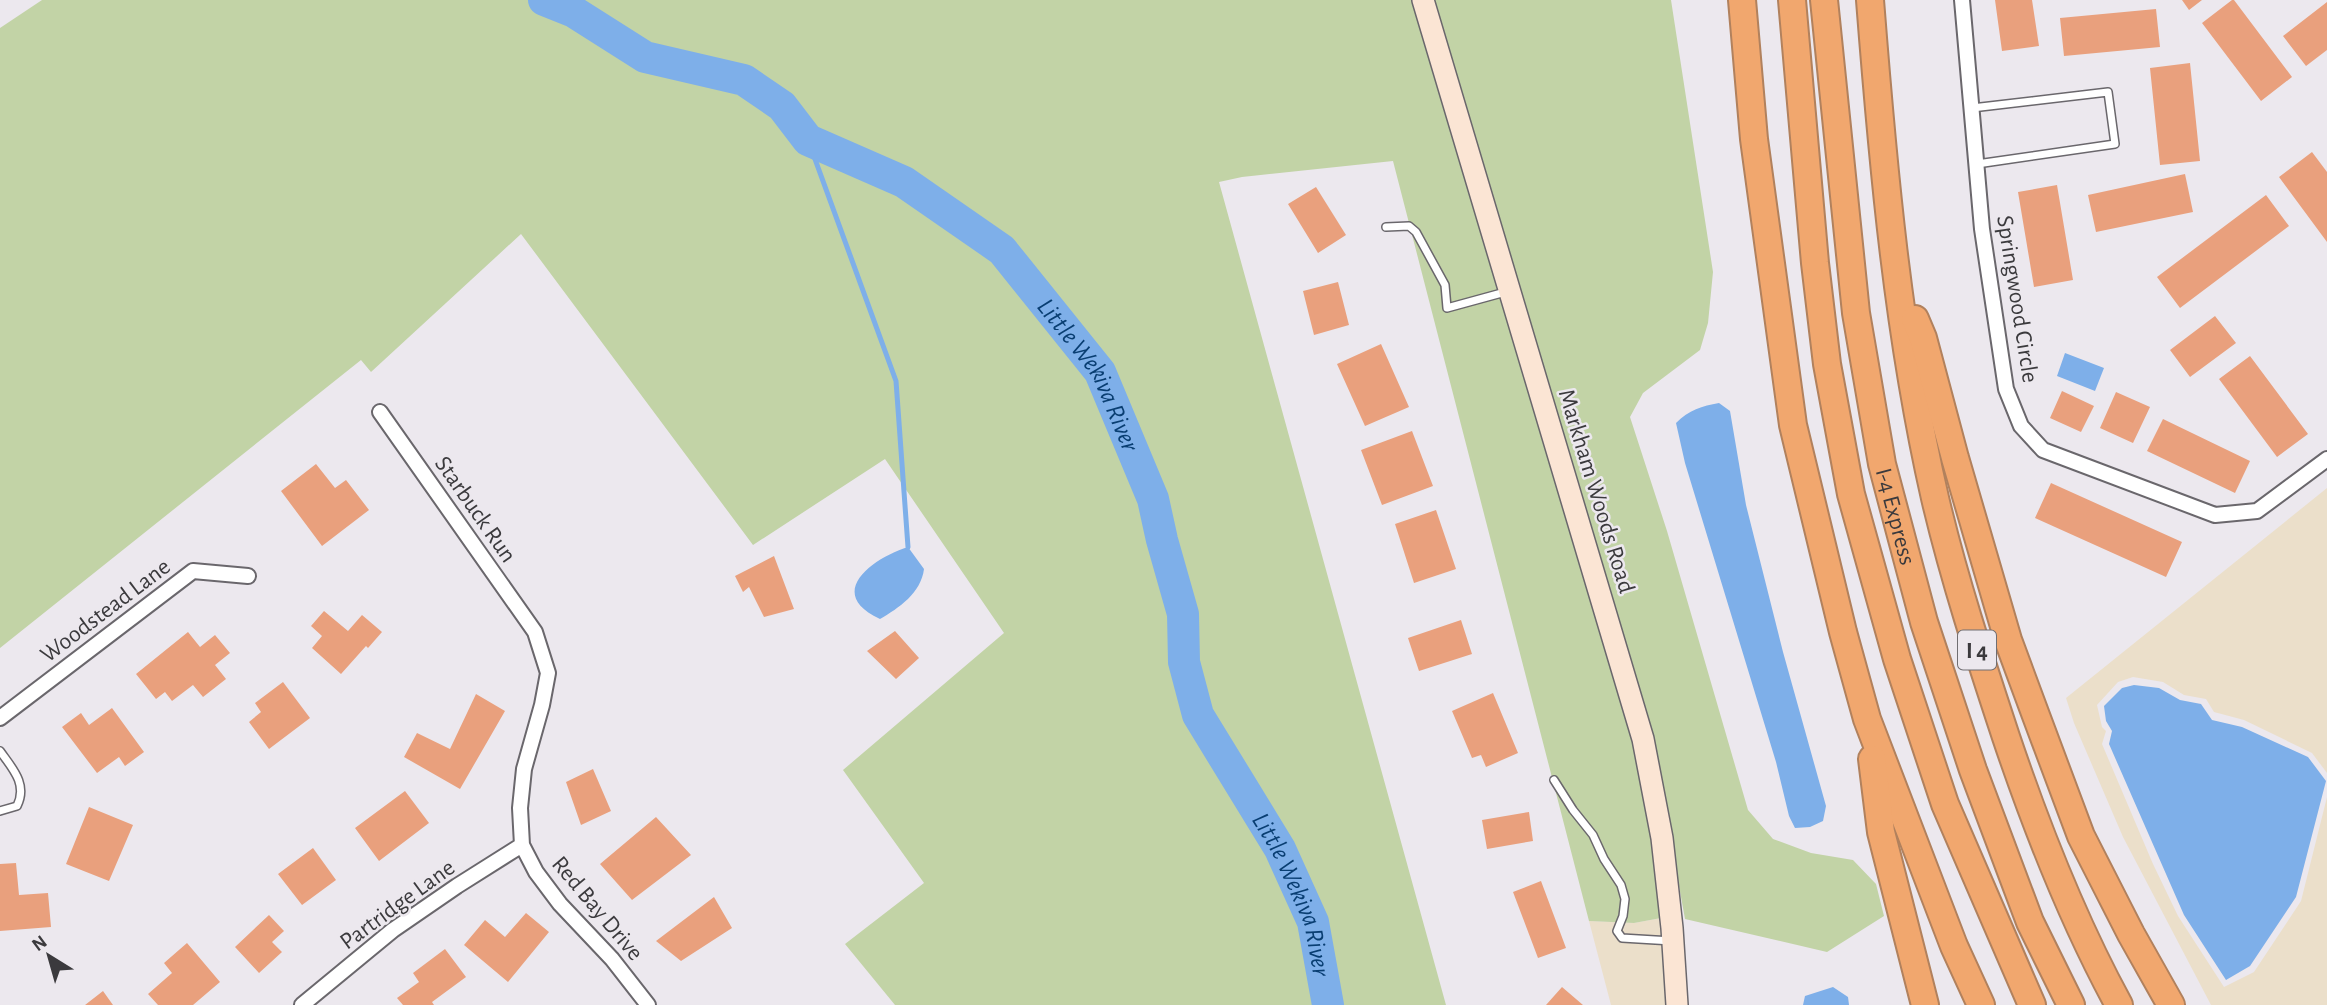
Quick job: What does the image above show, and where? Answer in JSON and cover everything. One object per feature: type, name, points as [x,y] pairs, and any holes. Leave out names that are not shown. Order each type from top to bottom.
[{"type":"highway","points":[[1742,0],[1754,139],[1793,425],[1867,719],[1954,946],[1982,1005]]},
{"type":"highway","name":"I-4 Express","points":[[1792,0],[1816,276],[1827,364],[1851,494],[1897,659],[1945,804],[2032,1005]]},
{"type":"highway","name":"I-4 Express","points":[[1824,0],[1856,313],[1882,464],[1924,622],[1973,770],[2030,922],[2071,1005]]},
{"type":"highway","name":"I 4","points":[[1870,0],[1896,275],[1935,498],[1973,640],[2033,816],[2066,898],[2119,1005]]},
{"type":"highway","points":[[1896,275],[1923,338],[2008,640],[2039,726],[2081,836],[2171,1005]]},
{"type":"highway","points":[[1867,719],[1881,832],[1925,1005]]},
{"type":"main road","name":"Markham Woods Road","points":[[1423,0],[1643,739],[1662,838],[1677,1005]]},
{"type":"street","name":"Springwood Circle","points":[[1962,0],[1982,229],[2006,389],[2021,426],[2043,450],[2215,515],[2257,511],[2327,458]]},
{"type":"street","name":"Starbuck Run","points":[[380,412],[535,632]]},
{"type":"street","name":"Woodstead Lane","points":[[0,718],[192,571],[248,576]]},
{"type":"street","name":"Red Bay Drive","points":[[535,632],[548,673],[524,769],[520,808],[522,845],[536,872],[560,904],[612,959],[648,1005]]},
{"type":"street","name":"Partridge Lane","points":[[302,1005],[393,930],[522,845]]},
{"type":"lane","points":[[1972,108],[2108,92],[2115,144],[1977,164]]},
{"type":"lane","points":[[1386,227],[1409,226],[1416,232],[1445,285],[1447,308],[1510,291]]},
{"type":"lane","points":[[0,751],[18,777],[22,796],[17,806],[0,811]]},
{"type":"lane","points":[[1554,780],[1593,835],[1604,859],[1621,885],[1625,899],[1623,916],[1617,931],[1622,938],[1673,941]]},
{"type":"shaded area","points":[[2327,488],[2327,773],[2312,753],[2244,720],[2214,712],[2206,699],[2184,695],[2163,682],[2133,677],[2118,682],[2097,705],[2102,727],[2106,731],[2102,744],[2153,864],[2178,916],[2224,987],[2254,972],[2301,901],[2327,797],[2327,1005],[2211,1005],[2123,837],[2066,698]]},
{"type":"shaded area","points":[[1661,918],[1668,1005],[1611,1005],[1589,921],[1634,923]]},
{"type":"green space","points":[[42,0],[1413,0],[1634,740],[1652,838],[1661,918],[1634,923],[1589,921],[1393,161],[1242,177],[1219,182],[1446,1005],[895,1005],[845,944],[924,883],[843,770],[1004,633],[885,459],[753,545],[521,234],[371,372],[361,360],[0,648],[0,28]]},
{"type":"green space","points":[[1432,0],[1671,0],[1713,272],[1708,323],[1700,350],[1643,393],[1630,417],[1667,531],[1748,810],[1773,839],[1811,853],[1853,860],[1876,884],[1884,916],[1827,952],[1685,919],[1652,737]]},
{"type":"water","points":[[2065,353],[2104,368],[2095,391],[2057,376]]},
{"type":"water","points":[[1719,403],[1730,411],[1746,505],[1826,806],[1823,821],[1810,827],[1795,828],[1789,816],[1776,762],[1685,463],[1676,423],[1696,409]]},
{"type":"water","points":[[908,547],[924,569],[922,578],[908,599],[880,619],[864,609],[856,598],[855,588],[860,577],[869,568],[894,552]]},
{"type":"water","points":[[2134,685],[2159,688],[2180,700],[2201,704],[2212,720],[2242,727],[2308,757],[2326,781],[2296,897],[2250,966],[2226,980],[2184,915],[2109,744],[2112,731],[2106,721],[2104,706],[2122,688]]},
{"type":"water","points":[[1833,987],[1848,997],[1849,1005],[1803,1005],[1805,996]]},
{"type":"building","points":[[1995,0],[2032,0],[2039,46],[2002,51]]},
{"type":"building","points":[[2182,0],[2202,0],[2189,10]]},
{"type":"building","points":[[2232,0],[2292,77],[2261,101],[2202,23]]},
{"type":"building","points":[[2327,2],[2327,50],[2306,66],[2283,36]]},
{"type":"building","points":[[2156,9],[2160,47],[2064,56],[2060,18]]},
{"type":"building","points":[[2190,63],[2200,161],[2160,165],[2150,68]]},
{"type":"building","points":[[2312,152],[2327,172],[2327,242],[2279,177]]},
{"type":"building","points":[[2185,174],[2193,212],[2096,232],[2088,195]]},
{"type":"building","points":[[2057,185],[2073,280],[2034,287],[2018,192]]},
{"type":"building","points":[[1316,187],[1346,235],[1318,253],[1288,204]]},
{"type":"building","points":[[2266,195],[2289,226],[2180,308],[2157,277]]},
{"type":"building","points":[[1338,282],[1349,325],[1314,335],[1303,291]]},
{"type":"building","points":[[2215,316],[2236,343],[2190,377],[2170,350]]},
{"type":"building","points":[[1381,344],[1409,407],[1365,426],[1337,364]]},
{"type":"building","points":[[2250,356],[2308,434],[2277,457],[2219,379]]},
{"type":"building","points":[[2062,391],[2094,406],[2081,432],[2050,418]]},
{"type":"building","points":[[2116,392],[2150,407],[2133,443],[2100,428]]},
{"type":"building","points":[[2163,419],[2250,461],[2235,493],[2147,451]]},
{"type":"building","points":[[1412,431],[1433,486],[1382,505],[1361,450]]},
{"type":"building","points":[[316,464],[335,488],[346,480],[369,510],[322,546],[281,491]]},
{"type":"building","points":[[2051,483],[2182,542],[2166,577],[2035,518]]},
{"type":"building","points":[[1436,510],[1456,569],[1414,583],[1395,524]]},
{"type":"building","points":[[774,556],[794,609],[764,617],[749,587],[743,592],[735,576]]},
{"type":"building","points":[[324,611],[348,631],[362,615],[382,632],[341,674],[312,648],[322,636],[311,626]]},
{"type":"building","points":[[1461,620],[1472,654],[1419,671],[1408,638]]},
{"type":"building","points":[[895,631],[919,658],[896,679],[867,651]]},
{"type":"building","points":[[188,632],[200,647],[215,635],[230,653],[215,665],[226,679],[203,697],[193,685],[172,701],[165,692],[156,699],[136,674]]},
{"type":"building","points":[[283,682],[310,718],[269,749],[249,722],[261,712],[255,703]]},
{"type":"building","points":[[1493,693],[1518,753],[1486,767],[1481,755],[1472,758],[1452,711]]},
{"type":"building","points":[[476,694],[505,711],[460,789],[404,757],[417,733],[450,749]]},
{"type":"building","points":[[112,708],[144,752],[125,766],[119,757],[97,773],[62,727],[81,713],[89,725]]},
{"type":"building","points":[[593,769],[611,811],[581,825],[566,782]]},
{"type":"building","points":[[405,791],[429,823],[379,861],[355,828]]},
{"type":"building","points":[[89,807],[133,825],[109,881],[66,864]]},
{"type":"building","points":[[1529,812],[1533,841],[1487,849],[1482,820]]},
{"type":"building","points":[[656,817],[691,855],[632,900],[600,864]]},
{"type":"building","points":[[313,848],[336,880],[302,905],[278,874]]},
{"type":"building","points":[[16,863],[19,895],[48,893],[51,927],[0,931],[0,864]]},
{"type":"building","points":[[1541,881],[1566,948],[1538,958],[1513,892]]},
{"type":"building","points":[[714,897],[732,928],[681,961],[656,941]]},
{"type":"building","points":[[526,913],[549,932],[508,982],[464,945],[485,920],[505,937]]},
{"type":"building","points":[[269,915],[284,931],[272,942],[282,952],[259,973],[235,947]]},
{"type":"building","points":[[187,943],[220,982],[193,1005],[158,1005],[148,994],[172,973],[164,963]]},
{"type":"building","points":[[445,949],[466,977],[432,1002],[434,1005],[403,1005],[397,998],[419,982],[413,973]]},
{"type":"building","points":[[1562,987],[1583,1005],[1546,1005]]},
{"type":"building","points":[[103,991],[113,1005],[85,1005]]},
{"type":"waterway","name":"Little Wekiva River","points":[[544,0],[574,12],[645,57],[744,80],[782,106],[808,140],[904,182],[1002,250],[1100,372],[1153,499],[1183,614],[1184,662],[1198,715],[1280,849],[1313,922],[1328,1005]]},
{"type":"waterway","points":[[808,140],[896,381],[908,547]]}]
